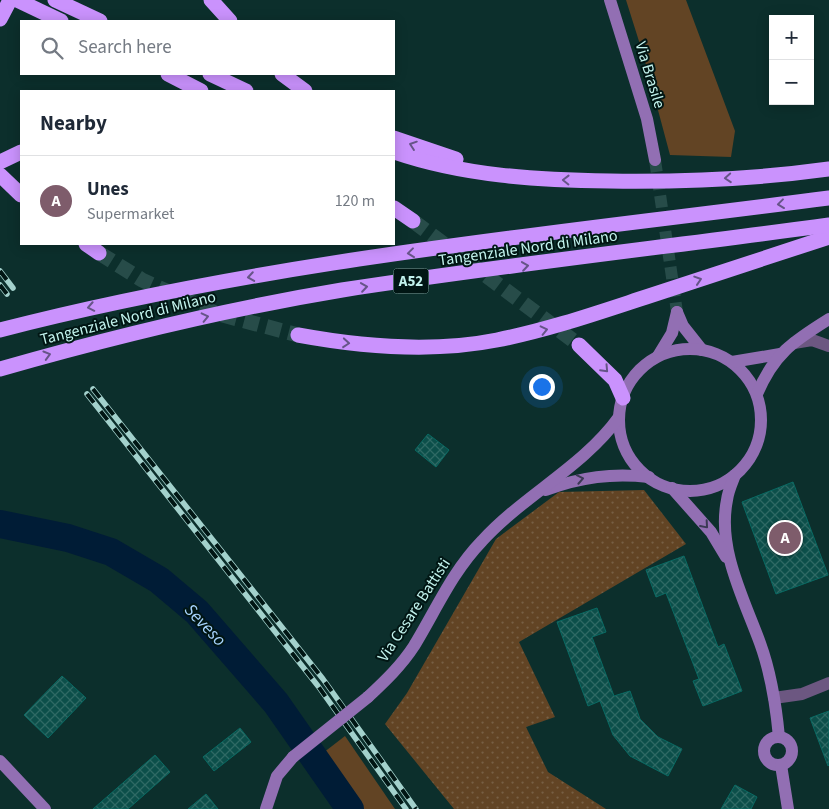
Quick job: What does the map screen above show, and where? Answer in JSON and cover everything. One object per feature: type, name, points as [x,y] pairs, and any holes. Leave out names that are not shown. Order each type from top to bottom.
[{"type":"highway","points":[[0,19],[10,0]]},
{"type":"highway","points":[[17,0],[59,20]]},
{"type":"highway","points":[[55,0],[98,20]]},
{"type":"highway","points":[[212,0],[229,20]]},
{"type":"highway","points":[[170,75],[199,90]]},
{"type":"highway","points":[[212,75],[244,90]]},
{"type":"highway","points":[[283,75],[304,90]]},
{"type":"highway","points":[[395,138],[510,176]]},
{"type":"highway","points":[[395,152],[470,172],[550,180],[651,181],[718,179],[829,168]]},
{"type":"highway","points":[[0,162],[19,153]]},
{"type":"highway","points":[[0,175],[20,194]]},
{"type":"highway","name":"Tangenziale Nord di Milano","points":[[0,330],[82,309],[211,283],[335,262],[829,198]]},
{"type":"highway","points":[[395,209],[413,221]]},
{"type":"highway","name":"Tangenziale Nord di Milano","points":[[0,369],[88,344],[219,314],[342,290],[829,225]]},
{"type":"highway","points":[[298,335],[337,342],[382,346],[442,346],[496,340],[564,325],[829,237]]},
{"type":"highway","points":[[87,245],[99,253]]},
{"type":"highway","points":[[579,345],[615,380],[623,398]]},
{"type":"street","name":"Via Brasile","points":[[610,0],[647,119],[655,160]]},
{"type":"street","points":[[658,356],[672,333],[677,312],[683,326],[702,350]]},
{"type":"street","points":[[757,394],[764,378],[780,354],[829,319]]},
{"type":"street","points":[[794,343],[812,340],[829,346]]},
{"type":"street","points":[[681,350],[702,350],[732,362],[749,380],[757,394],[762,418],[758,440],[749,460],[735,474],[710,488],[692,490],[672,488],[649,477],[633,462],[628,453],[620,432],[623,398],[633,378],[643,367],[658,356],[681,350]]},
{"type":"street","points":[[732,362],[780,354]]},
{"type":"street","name":"Via Cesare Battisti","points":[[266,809],[277,776],[293,757],[368,697],[388,679],[405,658],[450,581],[476,548],[501,521],[601,441],[620,416]]},
{"type":"street","name":"Via Cesare Battisti","points":[[534,494],[585,477],[618,474],[649,477]]},
{"type":"street","points":[[735,474],[727,499],[725,514],[726,540],[732,568],[761,645],[774,698],[778,737]]},
{"type":"street","points":[[672,488],[711,532],[732,568]]},
{"type":"street","points":[[774,698],[802,694],[829,683]]},
{"type":"street","points":[[778,737],[788,741],[792,748],[788,760],[781,765],[769,762],[764,751],[767,742],[778,737]]},
{"type":"street","points":[[0,762],[45,809]]},
{"type":"street","points":[[781,765],[788,809]]},
{"type":"shaded area","points":[[626,0],[686,0],[735,131],[731,157],[670,155],[643,54]]},
{"type":"shaded area","points":[[644,490],[686,544],[519,642],[555,717],[526,727],[548,772],[606,809],[454,809],[385,724],[407,693],[496,539],[559,492]]},
{"type":"shaded area","points":[[345,736],[395,809],[358,809],[323,753]]},
{"type":"building","points":[[428,434],[449,450],[436,467],[415,450]]},
{"type":"building","points":[[793,482],[828,575],[776,594],[742,502]]},
{"type":"building","points":[[684,556],[718,647],[724,644],[742,691],[703,706],[693,681],[699,679],[666,593],[656,597],[646,570]]},
{"type":"building","points":[[597,608],[606,632],[592,637],[614,696],[630,691],[640,719],[658,737],[682,749],[668,776],[630,756],[613,735],[600,701],[588,706],[557,622]]},
{"type":"building","points":[[62,676],[86,698],[48,738],[24,715]]},
{"type":"building","points":[[829,711],[829,765],[828,766],[810,718]]},
{"type":"building","points":[[240,728],[251,742],[214,771],[203,757]]},
{"type":"building","points":[[155,755],[170,772],[128,809],[93,809]]},
{"type":"building","points":[[735,785],[757,797],[751,809],[721,809]]},
{"type":"building","points":[[206,794],[218,809],[188,809]]},
{"type":"waterway","name":"Seveso","points":[[0,524],[68,538],[111,552],[159,580],[197,612],[276,703],[350,809]]},
{"type":"tunnel","points":[[655,160],[677,312]]},
{"type":"tunnel","points":[[413,221],[579,345]]},
{"type":"tunnel","points":[[99,253],[142,280],[215,313],[298,335]]},
{"type":"railway","points":[[0,271],[13,288]]},
{"type":"railway","points":[[0,285],[7,294]]},
{"type":"railway","points":[[93,389],[323,679],[416,809]]},
{"type":"railway","points":[[87,394],[318,686],[406,809]]},
{"type":"place","name":"Unes","points":[[785,538]]}]
